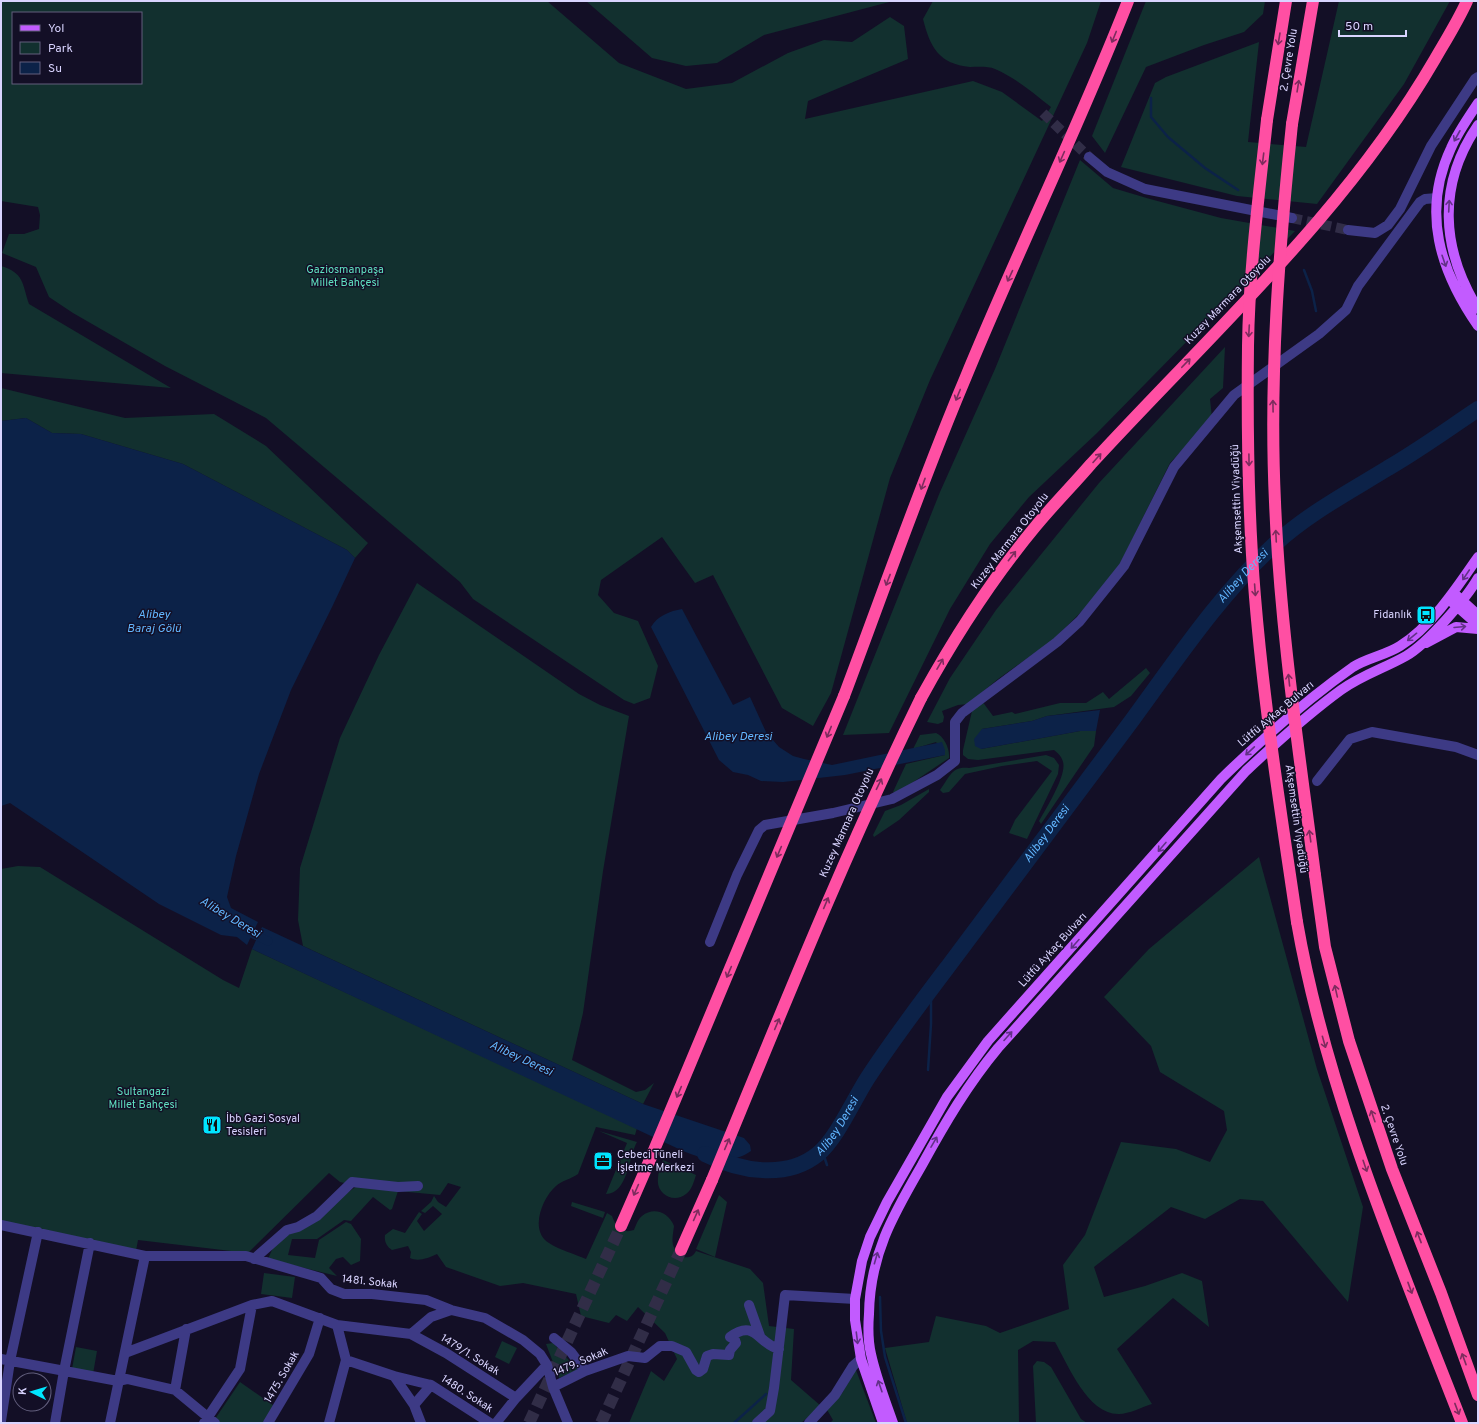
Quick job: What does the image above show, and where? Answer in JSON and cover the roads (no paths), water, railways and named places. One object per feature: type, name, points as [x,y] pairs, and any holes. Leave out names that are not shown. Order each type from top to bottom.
[{"type":"highway","points":[[621,1226],[844,696],[939,440],[990,318],[1102,67],[1128,1]]},
{"type":"highway","name":"2. Çevre Yolu","points":[[1267,120],[1286,1]]},
{"type":"highway","name":"Kuzey Marmara Otoyolu","points":[[681,1250],[712,1180],[841,869],[877,788],[921,698],[981,598],[1036,525],[1126,426],[1288,257],[1350,183],[1400,115],[1467,1]]},
{"type":"highway","name":"2. Çevre Yolu","points":[[1292,124],[1313,2]]},
{"type":"highway","name":"Akşemsettin Viyadüğü","points":[[1267,120],[1250,306],[1248,389],[1250,504],[1255,597],[1264,684],[1297,922],[1317,1017],[1346,1113],[1388,1229],[1462,1423]]},
{"type":"highway","name":"Akşemsettin Viyadüğü","points":[[1292,124],[1282,222],[1274,335],[1273,378],[1275,501],[1281,610],[1315,875]]},
{"type":"highway","name":"2. Çevre Yolu","points":[[1315,875],[1325,948],[1337,997],[1356,1062],[1392,1169],[1478,1395]]},
{"type":"main road","points":[[1478,103],[1451,147],[1438,184],[1436,224],[1442,255],[1451,281],[1478,326]]},
{"type":"main road","points":[[1478,125],[1463,150],[1451,185],[1448,224],[1450,244],[1457,266],[1478,309]]},
{"type":"main road","name":"Lütfü Aykaç Bulvarı","points":[[883,1423],[861,1359],[855,1320],[855,1299],[862,1261],[870,1237],[886,1202],[947,1097],[988,1041],[1237,764],[1294,712],[1350,670],[1390,652],[1412,638],[1450,595],[1478,557]]},
{"type":"main road","name":"Lütfü Aykaç Bulvarı","points":[[893,1423],[870,1352],[869,1300],[876,1260],[884,1236],[897,1208],[956,1105],[977,1074],[998,1048],[1246,771],[1277,742],[1342,690],[1368,674],[1407,655],[1419,646],[1459,603],[1478,578]]},
{"type":"main road","points":[[1450,595],[1478,625]]},
{"type":"main road","points":[[1459,603],[1478,615]]},
{"type":"main road","points":[[1419,646],[1456,627],[1478,629]]},
{"type":"main road","points":[[855,1299],[869,1300]]},
{"type":"street","points":[[1348,230],[1366,233],[1380,231],[1388,225],[1400,210],[1431,146],[1475,79],[1478,77]]},
{"type":"street","points":[[1089,157],[1107,172],[1145,189],[1292,218]]},
{"type":"street","points":[[710,942],[737,875],[759,830],[765,825],[833,813],[892,799],[937,776],[955,761],[955,722],[962,713],[1057,642],[1080,621],[1124,566],[1174,467],[1234,395],[1319,334],[1346,310],[1358,286],[1420,202],[1425,199],[1437,198]]},
{"type":"street","points":[[1380,231],[1383,237],[1390,242]]},
{"type":"street","points":[[1317,781],[1350,739],[1372,732],[1456,747],[1478,756]]},
{"type":"street","points":[[250,1257],[287,1230],[317,1216],[352,1182],[398,1187],[418,1186]]},
{"type":"street","name":"1481. Sokak","points":[[1,1225],[145,1256],[250,1257],[321,1278],[331,1289],[344,1294],[372,1294],[426,1300],[451,1310],[485,1318],[523,1340],[540,1354],[547,1365]]},
{"type":"street","points":[[1,1421],[6,1360],[38,1232]]},
{"type":"street","points":[[55,1423],[64,1370],[90,1243]]},
{"type":"street","points":[[110,1423],[145,1256]]},
{"type":"street","points":[[757,1423],[770,1411],[785,1295],[855,1299]]},
{"type":"street","points":[[125,1353],[252,1305],[272,1301],[337,1325],[410,1334],[431,1317],[451,1310]]},
{"type":"street","points":[[206,1419],[240,1369],[252,1305]]},
{"type":"street","points":[[750,1305],[760,1336],[770,1346],[779,1349]]},
{"type":"street","name":"1475. Sokak","points":[[268,1423],[309,1354],[320,1318]]},
{"type":"street","points":[[329,1423],[346,1360],[337,1325]]},
{"type":"street","points":[[175,1390],[186,1329]]},
{"type":"street","name":"1479. Sokak","points":[[553,1387],[585,1371],[628,1356],[645,1358],[660,1346],[672,1346],[686,1352],[696,1370],[699,1372],[703,1369],[707,1356],[714,1354],[730,1355],[730,1350],[736,1343],[735,1340],[730,1337],[735,1333],[749,1330],[754,1331],[760,1336]]},
{"type":"street","name":"1479/1. Sokak","points":[[410,1334],[446,1353],[516,1398]]},
{"type":"street","points":[[554,1338],[571,1352],[585,1371]]},
{"type":"street","points":[[808,1423],[835,1395],[855,1362],[861,1359]]},
{"type":"street","points":[[6,1360],[118,1381],[127,1380],[175,1390],[206,1419],[215,1423]]},
{"type":"street","name":"1480. Sokak","points":[[346,1360],[394,1376],[430,1385],[490,1423]]},
{"type":"street","points":[[547,1365],[553,1387],[568,1423]]},
{"type":"street","name":"1479. Sokak","points":[[496,1423],[516,1398],[547,1365]]},
{"type":"street","points":[[394,1376],[414,1405],[421,1423]]},
{"type":"street","name":"1480. Sokak","points":[[414,1405],[430,1385]]},
{"type":"water","name":"Alibey Baraj Gölü","points":[[26,418],[52,433],[81,434],[183,464],[347,550],[355,558],[291,690],[259,774],[236,856],[227,897],[231,908],[258,922],[247,945],[237,937],[221,935],[159,904],[10,803],[1,806],[1,421]]},
{"type":"water","name":"Alibey Deresi","points":[[682,609],[733,705],[750,697],[766,732],[779,747],[793,756],[832,765],[942,742],[945,755],[845,775],[783,782],[761,781],[748,775],[733,772],[719,760],[651,627],[664,615]]},
{"type":"water","points":[[1100,710],[1096,731],[1080,731],[981,749],[975,746],[974,739],[982,729],[1032,721],[1047,716]]},
{"type":"water","points":[[262,927],[643,1104],[744,1138],[750,1145],[751,1151],[734,1159],[717,1160],[700,1157],[683,1151],[252,949]]},
{"type":"waterway","points":[[1151,98],[1151,117],[1168,137],[1205,168],[1238,190]]},
{"type":"waterway","points":[[1304,270],[1312,291],[1316,311]]},
{"type":"waterway","name":"Alibey Deresi","points":[[705,1154],[732,1165],[762,1170],[777,1170],[792,1167],[805,1162],[818,1154],[832,1139],[867,1079],[908,1020],[1183,650],[1236,584],[1275,544],[1302,522],[1330,503],[1411,454],[1478,409]]},
{"type":"waterway","name":"Alibey Deresi","points":[[247,931],[268,941]]},
{"type":"waterway","points":[[928,1070],[931,1024],[931,989]]},
{"type":"waterway","points":[[822,1150],[827,1165]]},
{"type":"waterway","points":[[880,1297],[881,1331],[885,1357],[906,1423]]},
{"type":"waterway","points":[[734,1423],[766,1394]]},
{"type":"tunnel","points":[[1043,113],[1089,157]]},
{"type":"tunnel","points":[[1292,218],[1348,230]]},
{"type":"tunnel","points":[[529,1423],[621,1226]]},
{"type":"tunnel","points":[[601,1423],[681,1250]]},
{"type":"place","name":"Fidanlık","points":[[1426,615]]},
{"type":"place","name":"İbb Gazi Sosyal Tesisleri","points":[[212,1125]]},
{"type":"place","name":"Cebeci Tüneli İşletme Merkezi","points":[[603,1161]]},
{"type":"park label","name":"Gaziosmanpaşa Millet Bahçesi","points":[[345,276]]},
{"type":"park label","name":"Sultangazi Millet Bahçesi","points":[[143,1098]]}]
